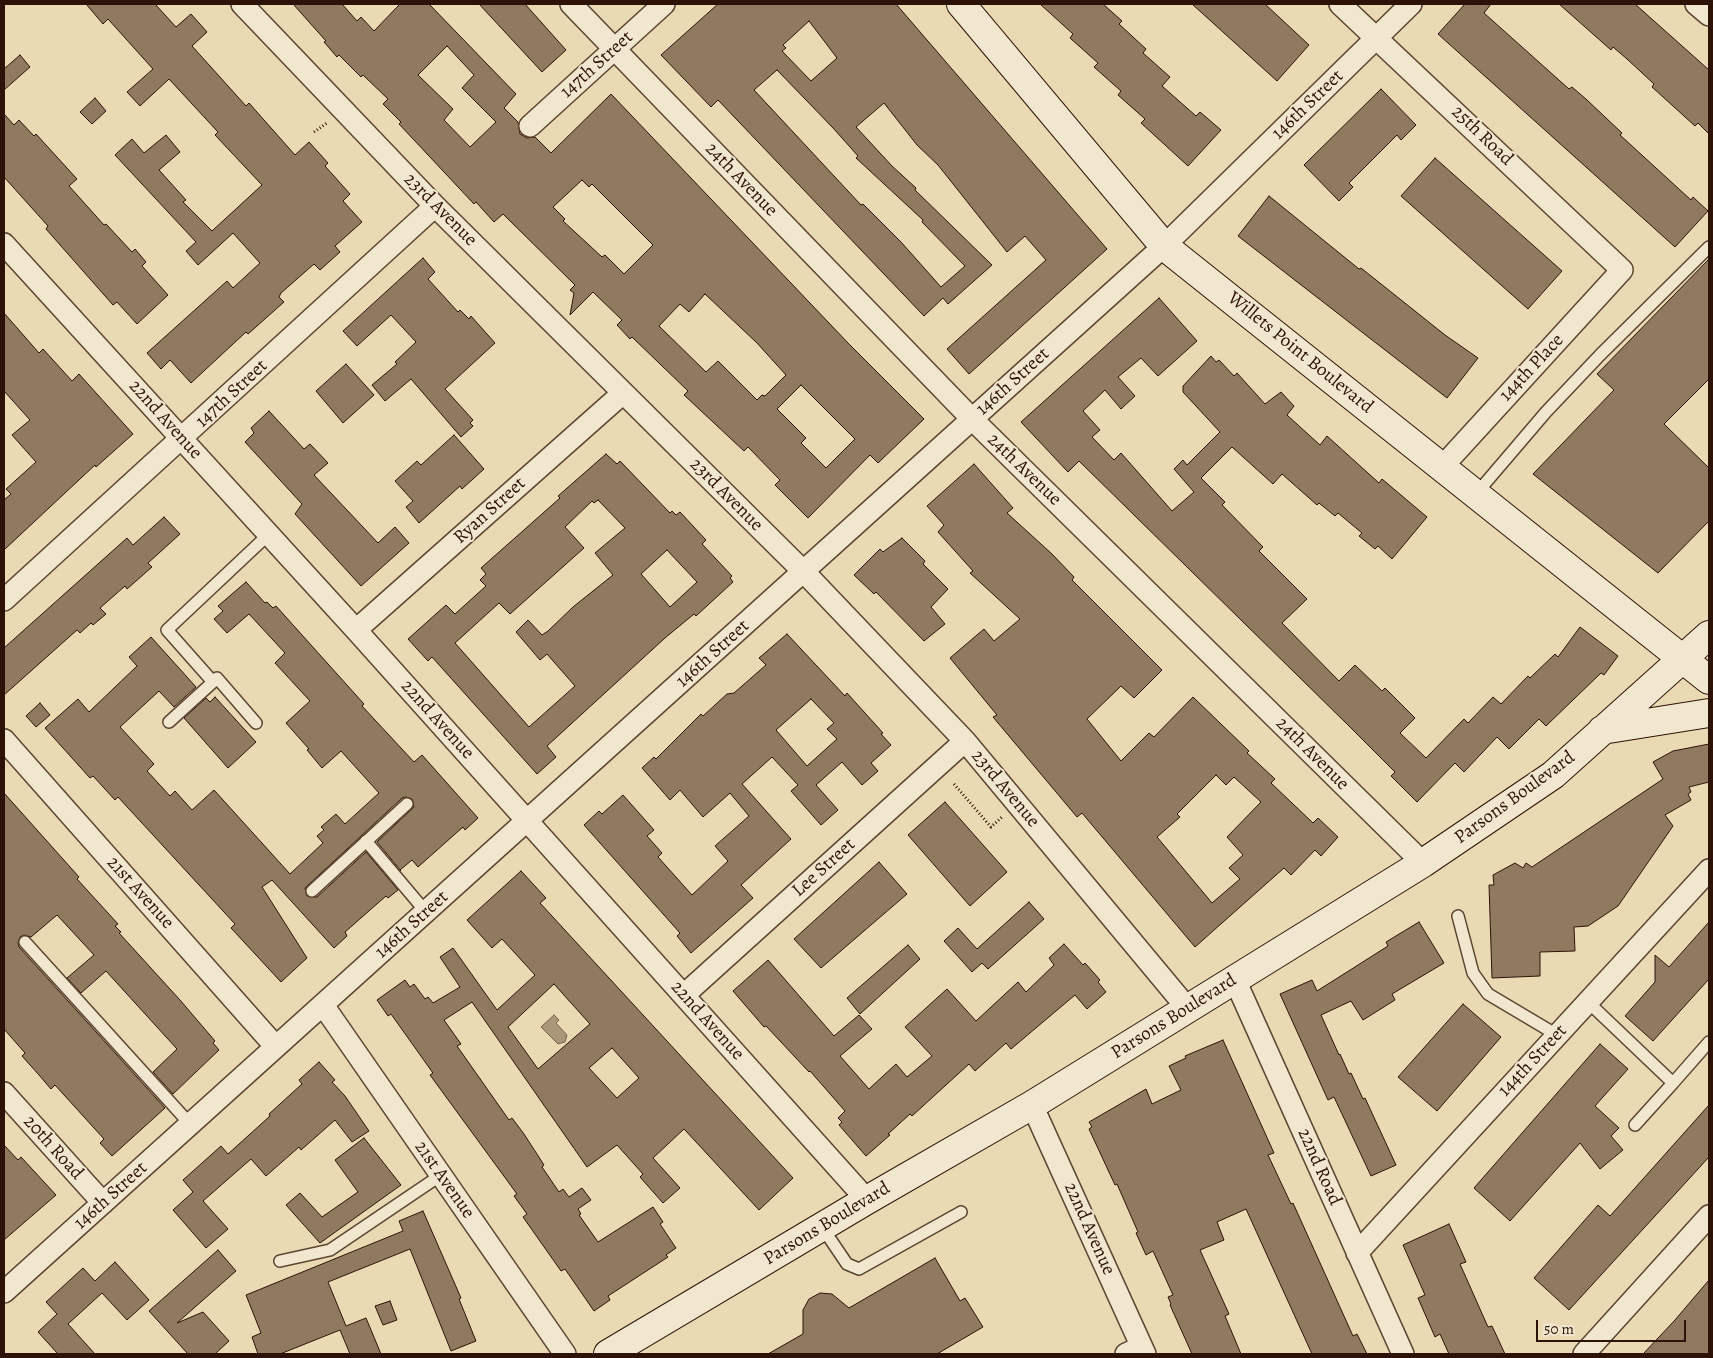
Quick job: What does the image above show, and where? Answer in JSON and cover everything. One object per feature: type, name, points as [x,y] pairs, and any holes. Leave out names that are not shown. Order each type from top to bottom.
[{"type":"street","name":"23rd Avenue","points":[[242,4],[436,206],[804,572],[965,741],[1188,1009]]},
{"type":"street","name":"24th Avenue","points":[[571,4],[972,419],[1423,863]]},
{"type":"street","name":"147th Street","points":[[530,126],[664,4]]},
{"type":"street","name":"Willets Point Boulevard","points":[[961,4],[1164,246],[1709,680]]},
{"type":"street","name":"25th Road","points":[[1340,4],[1622,270]]},
{"type":"street","name":"146th Street","points":[[4,1292],[1164,246],[1411,4]]},
{"type":"street","points":[[1696,4],[1709,15]]},
{"type":"street","name":"147th Street","points":[[4,600],[182,440],[436,206]]},
{"type":"street","name":"22nd Avenue","points":[[4,244],[356,630],[867,1200]]},
{"type":"street","name":"144th Place","points":[[1442,467],[1622,270]]},
{"type":"street","name":"Ryan Street","points":[[356,630],[623,393]]},
{"type":"street","name":"Parsons Boulevard","points":[[608,1354],[1032,1104],[1423,863],[1553,775],[1709,635]]},
{"type":"street","points":[[1602,730],[1709,713]]},
{"type":"street","name":"21st Avenue","points":[[4,740],[276,1047]]},
{"type":"street","name":"Lee Street","points":[[684,995],[965,741]]},
{"type":"street","name":"144th Street","points":[[1357,1253],[1709,870]]},
{"type":"street","name":"22nd Road","points":[[1235,980],[1403,1354]]},
{"type":"street","name":"21st Avenue","points":[[323,1005],[565,1354]]},
{"type":"street","name":"20th Road","points":[[4,1093],[103,1202]]},
{"type":"street","name":"22nd Avenue","points":[[1032,1104],[1137,1352]]},
{"type":"street","points":[[1584,1354],[1709,1216]]},
{"type":"lane","points":[[1476,494],[1546,412],[1600,354],[1709,247]]},
{"type":"lane","points":[[213,682],[167,630],[269,534]]},
{"type":"lane","points":[[169,722],[217,678],[256,723]]},
{"type":"lane","points":[[312,891],[407,804]]},
{"type":"lane","points":[[366,842],[426,912]]},
{"type":"lane","points":[[1458,916],[1473,973],[1488,994],[1557,1035]]},
{"type":"lane","points":[[25,942],[190,1124]]},
{"type":"lane","points":[[1588,1002],[1673,1083]]},
{"type":"lane","points":[[1635,1125],[1709,1042]]},
{"type":"lane","points":[[280,1261],[330,1250],[441,1175]]},
{"type":"lane","points":[[822,1227],[847,1264],[859,1269],[961,1212]]},
{"type":"path","points":[[314,132],[327,123]]},
{"type":"path","points":[[954,784],[991,827],[1004,815]]},
{"type":"shaded area","points":[[554,1015],[559,1020],[556,1023],[567,1035],[565,1042],[558,1044],[541,1027]]},
{"type":"building","points":[[86,4],[155,4],[176,27],[191,14],[207,32],[192,46],[246,106],[249,103],[295,155],[309,142],[328,163],[325,166],[350,194],[343,201],[362,222],[335,246],[340,252],[320,270],[314,264],[281,293],[279,297],[284,302],[248,334],[246,332],[191,383],[170,360],[161,369],[147,353],[227,281],[233,288],[260,263],[233,233],[198,265],[186,251],[196,242],[115,155],[132,139],[144,153],[166,135],[180,152],[159,170],[186,200],[183,202],[212,231],[262,185],[215,135],[218,132],[169,79],[140,106],[127,92],[153,69],[108,19],[103,24]]},
{"type":"building","points":[[293,4],[342,4],[357,21],[361,17],[374,31],[400,4],[429,4],[516,94],[504,108],[518,122],[520,134],[527,138],[535,137],[551,153],[611,94],[849,344],[924,419],[878,463],[870,455],[808,518],[775,485],[780,480],[748,447],[744,451],[684,395],[688,391],[632,337],[630,339],[617,325],[622,320],[593,292],[570,315],[574,293],[570,290],[575,285],[503,214],[494,222],[476,202],[474,204],[399,124],[401,122],[383,104],[388,99],[363,75],[361,77],[339,55],[337,57],[324,42],[326,41]],"holes":[[[447,46],[474,75],[462,88],[496,122],[470,147],[444,120],[453,109],[418,75]],[[582,180],[589,187],[592,184],[653,245],[624,274],[605,255],[602,257],[563,221],[565,219],[553,207]],[[705,294],[757,343],[786,375],[765,396],[762,395],[757,400],[718,361],[706,372],[659,326],[680,304],[689,312]],[[801,385],[855,439],[826,468],[801,443],[806,438],[777,409]]]},
{"type":"building","points":[[479,4],[525,4],[566,50],[542,72]]},
{"type":"building","points":[[718,4],[896,4],[1107,249],[969,374],[947,349],[1046,260],[1025,236],[1007,252],[938,165],[917,145],[884,103],[856,127],[892,166],[916,188],[915,190],[992,265],[948,304],[943,298],[924,316],[718,100],[711,107],[661,55]],"holes":[[[809,21],[837,58],[811,81],[782,51],[786,48],[783,45]],[[777,70],[834,129],[858,156],[856,158],[923,220],[922,222],[965,266],[941,287],[901,242],[863,204],[861,205],[754,90]]]},
{"type":"building","points":[[1040,4],[1103,4],[1122,21],[1119,24],[1146,49],[1143,53],[1170,77],[1162,86],[1196,116],[1200,112],[1221,130],[1188,166],[1141,123],[1145,119],[1118,95],[1121,91],[1094,67],[1098,63],[1070,38],[1073,34]]},
{"type":"building","points":[[1192,4],[1265,4],[1309,45],[1277,81]]},
{"type":"building","points":[[1465,4],[1491,4],[1484,13],[1569,89],[1572,87],[1587,100],[1622,133],[1620,135],[1691,200],[1693,197],[1708,211],[1675,247],[1438,34]]},
{"type":"building","points":[[1559,4],[1635,4],[1709,70],[1709,134],[1698,123],[1695,126],[1652,87],[1654,84],[1627,59],[1613,47],[1611,50]]},
{"type":"building","points":[[20,55],[30,67],[4,90],[4,69]]},
{"type":"building","points":[[1381,89],[1416,125],[1401,140],[1397,135],[1349,183],[1353,187],[1339,201],[1304,165]]},
{"type":"building","points":[[95,98],[106,111],[92,124],[80,112]]},
{"type":"building","points":[[4,114],[14,125],[19,120],[34,136],[36,134],[77,179],[69,186],[104,225],[106,224],[132,252],[135,249],[146,262],[142,266],[168,295],[137,324],[117,302],[113,305],[46,229],[48,226],[4,177]]},
{"type":"building","points":[[1435,158],[1562,271],[1528,309],[1401,196]]},
{"type":"building","points":[[1269,196],[1359,269],[1361,268],[1445,335],[1478,358],[1447,398],[1238,236]]},
{"type":"building","points":[[423,258],[435,272],[428,279],[458,312],[460,310],[469,319],[471,316],[495,343],[445,389],[473,420],[470,423],[473,426],[461,437],[411,379],[385,401],[372,385],[397,364],[395,362],[416,342],[391,315],[357,346],[343,331]]},
{"type":"building","points":[[1709,259],[1709,379],[1664,424],[1709,468],[1709,521],[1658,573],[1533,474],[1614,390],[1597,374]]},
{"type":"building","points":[[1159,298],[1197,341],[1158,376],[1141,358],[1118,377],[1135,396],[1121,409],[1105,390],[1083,411],[1100,430],[1092,437],[1114,460],[1121,453],[1172,511],[1194,492],[1174,469],[1183,460],[1187,465],[1220,432],[1183,392],[1183,386],[1211,356],[1216,362],[1219,360],[1234,376],[1237,373],[1265,404],[1281,392],[1294,406],[1287,415],[1320,445],[1327,436],[1379,483],[1382,479],[1427,517],[1392,559],[1378,546],[1375,549],[1359,536],[1362,533],[1338,513],[1335,516],[1319,503],[1317,505],[1282,474],[1273,484],[1232,447],[1201,478],[1225,502],[1222,505],[1263,547],[1259,551],[1307,599],[1282,623],[1339,681],[1355,665],[1382,691],[1385,688],[1415,718],[1400,733],[1426,758],[1464,719],[1468,723],[1493,697],[1501,704],[1528,676],[1530,678],[1555,654],[1558,657],[1580,627],[1618,656],[1604,675],[1601,673],[1546,726],[1539,719],[1509,749],[1497,737],[1464,772],[1455,763],[1417,802],[1391,776],[1395,772],[1079,461],[1068,472],[1021,422]]},
{"type":"building","points":[[4,313],[39,353],[43,349],[72,381],[79,374],[133,434],[96,467],[95,465],[4,550],[4,500],[11,494],[6,489],[36,462],[12,435],[30,420],[4,391]]},
{"type":"building","points":[[346,364],[374,395],[343,423],[316,391]]},
{"type":"building","points":[[269,411],[304,449],[310,444],[328,463],[314,475],[378,543],[395,527],[409,543],[361,586],[295,514],[302,504],[245,442],[254,433],[251,428]]},
{"type":"building","points":[[454,435],[484,469],[462,489],[460,486],[419,523],[406,507],[413,501],[395,481],[417,461],[421,465]]},
{"type":"building","points":[[606,454],[617,464],[620,461],[670,513],[672,511],[676,515],[680,512],[706,540],[702,544],[732,576],[730,578],[733,582],[696,616],[694,614],[665,638],[547,746],[556,757],[537,774],[432,657],[428,661],[408,639],[446,605],[455,614],[486,586],[480,580],[486,574],[481,568],[560,498],[558,496]],"holes":[[[598,500],[625,528],[595,553],[613,575],[542,635],[528,620],[516,632],[540,660],[547,654],[575,686],[529,727],[455,643],[499,603],[510,614],[584,548],[565,527],[592,501],[594,503]],[[667,550],[697,582],[670,607],[641,574]]]},
{"type":"building","points":[[974,464],[1013,508],[1007,513],[1052,554],[1074,577],[1072,580],[1162,670],[1134,698],[1121,686],[1087,719],[1121,761],[1149,733],[1154,737],[1193,697],[1275,779],[1271,783],[1313,823],[1318,818],[1338,837],[1321,856],[1315,850],[1291,875],[1284,868],[1195,947],[1082,813],[1077,817],[993,717],[997,715],[950,658],[984,629],[994,641],[1020,619],[970,573],[973,571],[938,532],[944,525],[927,506]],"holes":[[[1216,775],[1226,785],[1234,777],[1261,802],[1227,837],[1243,855],[1229,868],[1240,879],[1212,903],[1157,837],[1180,817],[1177,814]]]},
{"type":"building","points":[[164,517],[180,534],[148,563],[152,567],[127,589],[125,586],[100,608],[106,614],[93,625],[91,623],[80,633],[77,630],[4,695],[4,648],[127,538],[133,545]]},
{"type":"building","points":[[902,538],[925,561],[923,564],[948,589],[931,607],[945,624],[924,641],[876,592],[874,594],[854,575],[880,549],[883,552]]},
{"type":"building","points":[[246,582],[265,603],[267,602],[273,608],[276,606],[364,704],[362,706],[414,762],[422,755],[478,818],[465,830],[463,827],[418,867],[412,860],[400,870],[377,842],[414,807],[412,799],[402,798],[305,888],[307,896],[317,897],[366,852],[398,890],[388,898],[386,896],[345,932],[347,936],[334,948],[272,880],[262,887],[307,958],[281,982],[231,928],[235,924],[118,797],[115,800],[93,776],[90,778],[45,728],[78,699],[89,712],[137,666],[129,657],[151,637],[196,687],[174,707],[159,691],[120,727],[154,764],[147,771],[170,796],[175,791],[192,810],[214,790],[290,874],[323,843],[317,836],[324,830],[321,827],[336,814],[345,824],[379,793],[341,751],[322,768],[307,750],[309,749],[286,723],[310,701],[275,663],[285,653],[249,614],[227,633],[214,619],[223,611],[218,606]]},
{"type":"building","points":[[787,634],[845,696],[847,693],[883,733],[881,734],[891,745],[871,763],[878,771],[862,785],[842,762],[816,785],[838,810],[821,825],[791,791],[798,785],[772,757],[742,784],[791,839],[741,885],[753,898],[691,953],[677,936],[680,933],[584,825],[599,811],[602,814],[623,795],[654,830],[647,836],[662,853],[658,857],[692,895],[728,861],[715,846],[749,816],[730,793],[703,817],[680,790],[670,800],[642,768],[654,757],[656,759],[701,714],[703,716],[727,694],[734,693],[766,665],[759,658]],"holes":[[[811,699],[834,723],[827,729],[837,739],[807,766],[776,730]]]},
{"type":"building","points":[[215,697],[256,742],[228,768],[184,718],[206,698],[210,702]]},
{"type":"building","points":[[40,703],[50,715],[36,727],[26,716]]},
{"type":"building","points":[[1709,744],[1709,782],[1689,787],[1691,792],[1688,794],[1691,800],[1665,815],[1673,826],[1618,906],[1588,926],[1574,927],[1575,951],[1540,952],[1540,976],[1492,978],[1489,885],[1494,885],[1493,875],[1515,863],[1523,868],[1526,863],[1532,867],[1663,779],[1653,762],[1673,751]]},
{"type":"building","points":[[4,793],[79,877],[77,879],[118,924],[115,926],[121,932],[119,933],[180,1000],[215,1041],[213,1043],[219,1050],[173,1094],[153,1072],[177,1049],[106,971],[81,993],[67,978],[94,955],[57,915],[31,937],[24,935],[20,937],[19,947],[165,1108],[112,1156],[100,1143],[104,1139],[55,1085],[51,1089],[22,1056],[25,1053],[4,1029]]},
{"type":"building","points":[[945,802],[1007,872],[970,906],[908,835]]},
{"type":"building","points":[[879,862],[907,894],[821,968],[794,939]]},
{"type":"building","points":[[521,871],[546,898],[540,903],[793,1178],[759,1210],[684,1129],[653,1158],[680,1188],[663,1203],[640,1177],[643,1174],[617,1145],[587,1167],[472,1002],[444,1020],[461,1044],[457,1046],[509,1120],[512,1118],[524,1134],[544,1165],[542,1167],[559,1192],[563,1189],[569,1197],[582,1188],[591,1200],[578,1209],[581,1214],[579,1215],[598,1242],[653,1207],[663,1222],[660,1224],[676,1248],[666,1255],[668,1257],[608,1296],[610,1300],[594,1311],[565,1269],[561,1271],[523,1217],[527,1214],[514,1196],[517,1194],[430,1075],[433,1073],[391,1014],[388,1016],[377,1000],[405,980],[410,987],[414,984],[425,999],[428,997],[433,1003],[460,987],[440,957],[453,948],[497,1010],[535,975],[502,939],[492,948],[467,920]],"holes":[[[554,984],[590,1024],[538,1069],[508,1027]],[[612,1048],[639,1078],[617,1098],[589,1068]]]},
{"type":"building","points":[[1029,902],[1044,919],[988,969],[982,963],[972,972],[944,941],[958,928],[977,949]]},
{"type":"building","points":[[1419,922],[1444,963],[1392,994],[1395,1000],[1363,1020],[1351,1001],[1321,1015],[1349,1074],[1351,1073],[1363,1099],[1365,1098],[1396,1165],[1371,1176],[1334,1097],[1328,1100],[1280,994],[1312,980],[1317,991],[1388,946],[1386,942]]},
{"type":"building","points":[[1709,922],[1709,979],[1653,1041],[1625,1016],[1655,982],[1655,955],[1669,967]]},
{"type":"building","points":[[1064,944],[1100,980],[1098,982],[1106,992],[1087,1009],[1075,995],[1011,1049],[1006,1043],[975,1071],[969,1064],[912,1116],[910,1114],[866,1156],[839,1125],[842,1122],[838,1118],[845,1111],[810,1071],[766,1026],[764,1027],[733,991],[768,960],[834,1036],[859,1015],[872,1029],[840,1056],[869,1089],[896,1064],[907,1077],[932,1056],[905,1027],[947,989],[976,1021],[1018,982],[1026,992],[1054,965],[1049,958]]},
{"type":"building","points":[[908,945],[920,959],[860,1014],[847,998]]},
{"type":"building","points":[[1463,1004],[1501,1037],[1437,1111],[1398,1077]]},
{"type":"building","points":[[1223,1040],[1274,1153],[1268,1155],[1291,1204],[1293,1203],[1353,1336],[1357,1334],[1367,1354],[1312,1354],[1246,1209],[1217,1222],[1224,1240],[1200,1250],[1229,1314],[1225,1316],[1241,1354],[1192,1354],[1170,1305],[1168,1297],[1173,1295],[1153,1251],[1146,1255],[1117,1184],[1115,1185],[1089,1129],[1092,1127],[1089,1122],[1146,1089],[1152,1104],[1181,1090],[1169,1066],[1186,1058],[1185,1056]]},
{"type":"building","points":[[1600,1044],[1628,1069],[1595,1106],[1619,1128],[1611,1136],[1623,1150],[1600,1169],[1580,1143],[1510,1221],[1474,1188]]},
{"type":"building","points":[[319,1062],[335,1080],[332,1082],[345,1096],[369,1131],[352,1142],[335,1120],[301,1150],[299,1147],[266,1176],[251,1159],[203,1201],[228,1229],[206,1248],[173,1210],[193,1192],[183,1180],[221,1146],[228,1154],[302,1084],[299,1080]]},
{"type":"building","points":[[1709,1105],[1709,1157],[1569,1310],[1534,1278],[1598,1205],[1610,1216]]},
{"type":"building","points":[[364,1138],[401,1185],[320,1243],[286,1205],[300,1193],[322,1217],[358,1192],[335,1160]]},
{"type":"building","points":[[4,1145],[18,1160],[21,1157],[56,1195],[4,1240]]},
{"type":"building","points":[[423,1211],[461,1298],[459,1299],[476,1341],[451,1351],[410,1249],[328,1282],[346,1326],[366,1318],[381,1354],[350,1354],[340,1330],[280,1354],[258,1354],[252,1337],[261,1333],[246,1295],[403,1231],[399,1221]]},
{"type":"building","points":[[1449,1224],[1466,1262],[1460,1264],[1488,1327],[1492,1326],[1505,1354],[1449,1354],[1440,1334],[1435,1337],[1418,1298],[1425,1295],[1403,1245]]},
{"type":"building","points":[[218,1250],[236,1271],[177,1323],[203,1312],[229,1341],[215,1354],[188,1354],[149,1311]]},
{"type":"building","points":[[935,1258],[960,1301],[965,1298],[983,1327],[937,1354],[768,1354],[803,1334],[803,1310],[809,1299],[820,1293],[832,1294],[849,1308]]},
{"type":"building","points":[[115,1262],[149,1300],[127,1320],[102,1293],[68,1324],[95,1354],[58,1354],[38,1332],[57,1314],[46,1302],[83,1268],[95,1281]]},
{"type":"building","points":[[1709,1280],[1709,1354],[1643,1354],[1675,1320]]},
{"type":"building","points":[[390,1301],[397,1320],[383,1325],[375,1306]]}]
